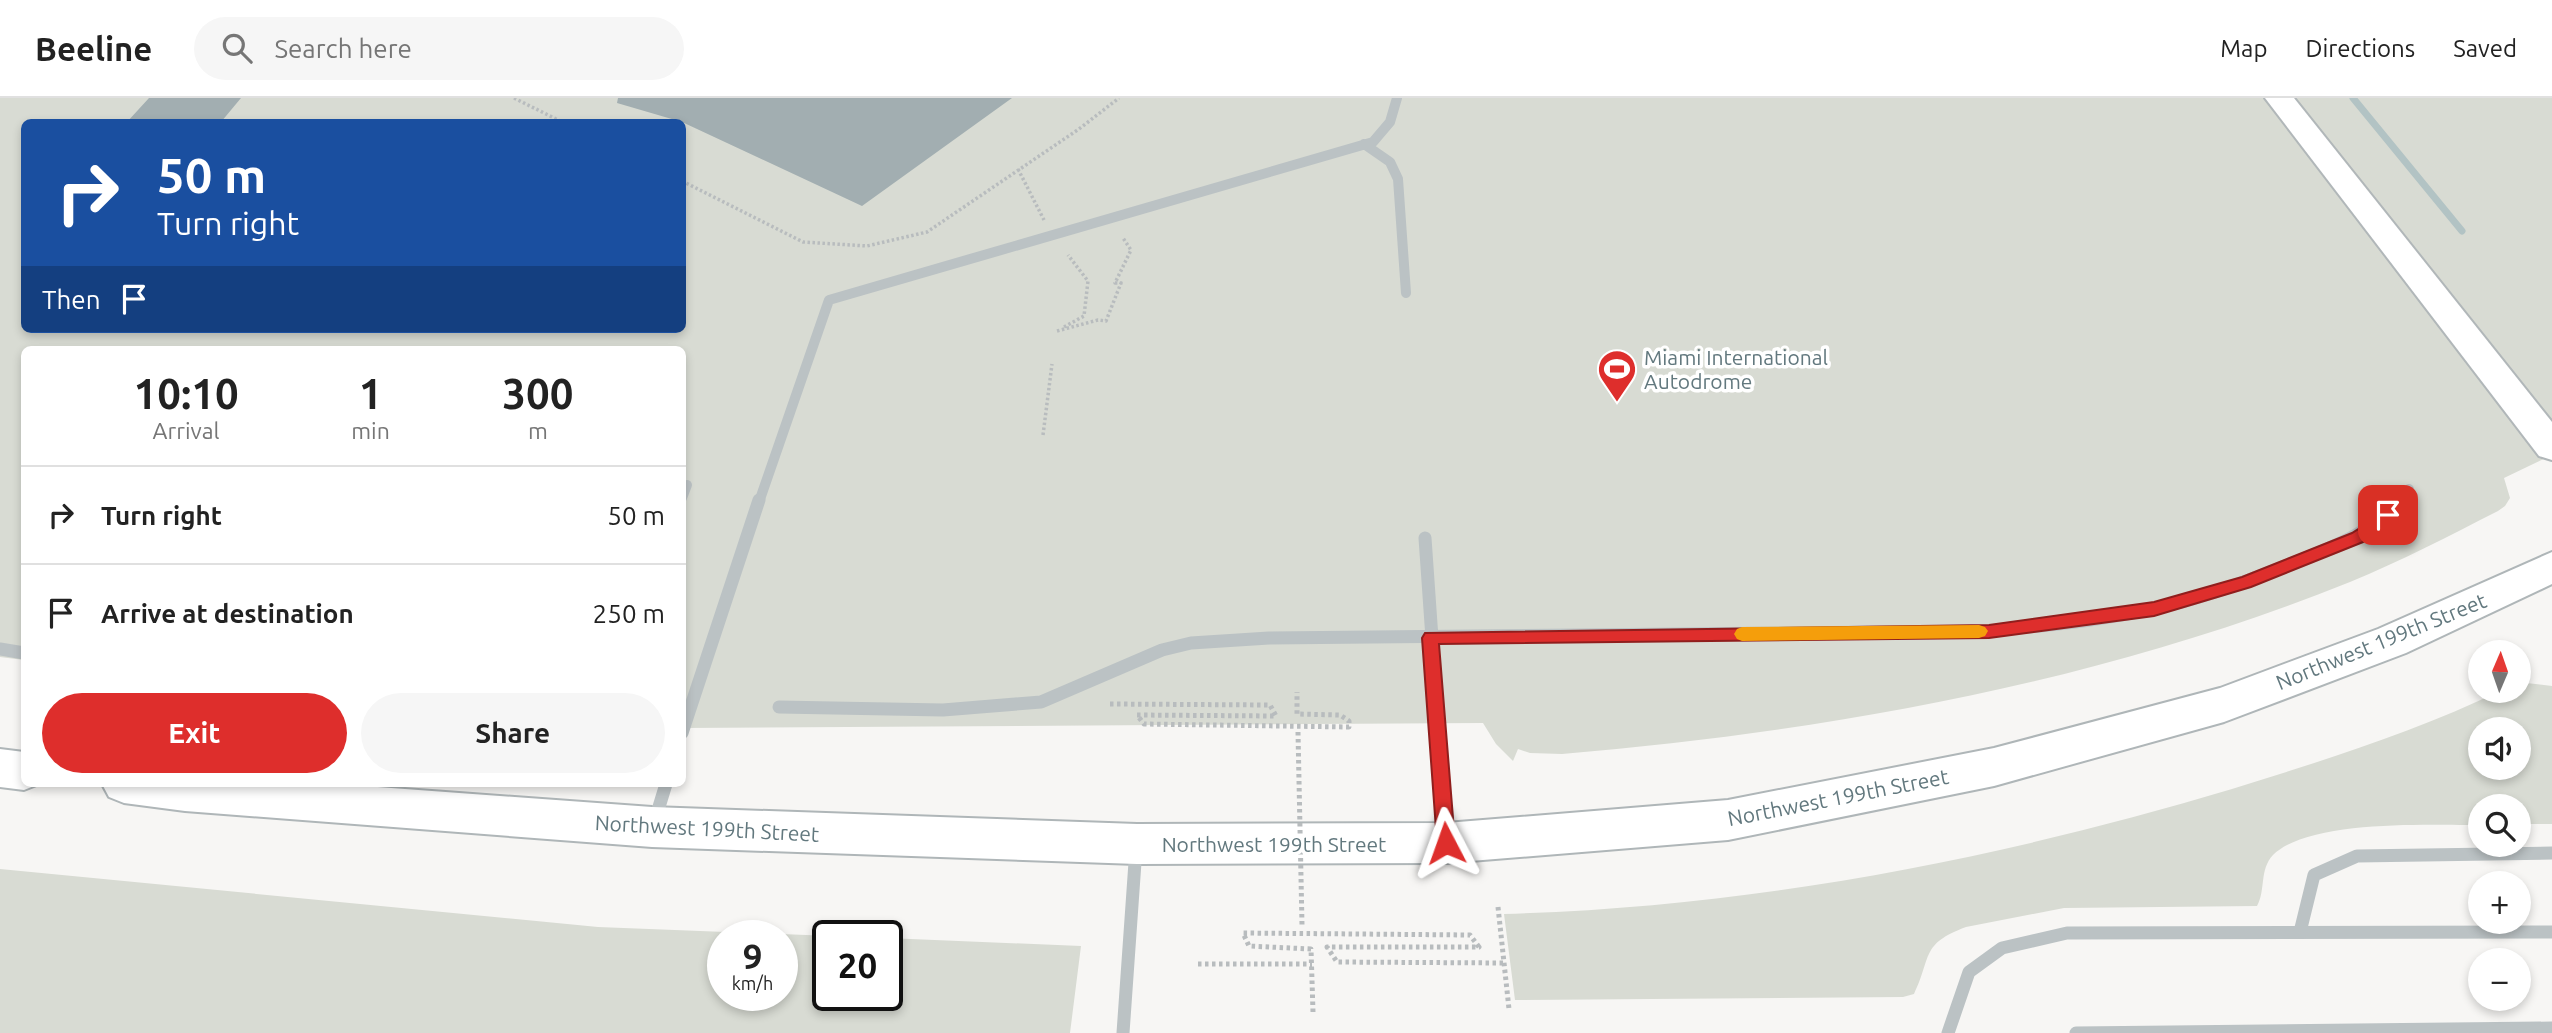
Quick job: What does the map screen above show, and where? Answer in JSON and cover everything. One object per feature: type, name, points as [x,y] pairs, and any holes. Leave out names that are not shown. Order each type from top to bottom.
[{"type":"main road","points":[[2280,98],[2552,447]]},
{"type":"main road","name":"Northwest 199th Street","points":[[147,787],[652,827],[1137,844],[1446,843],[1728,820],[1994,767],[2224,705],[2392,641],[2547,574]]},
{"type":"main road","points":[[0,768],[21,771]]},
{"type":"lane","points":[[686,721],[829,300],[1373,142],[1386,129],[1396,113],[1397,98]]},
{"type":"lane","points":[[1364,144],[1390,162],[1398,179],[1406,293]]},
{"type":"lane","points":[[779,707],[986,709],[1041,702],[1162,650],[1191,643],[1269,638],[1989,631],[2127,613],[2154,609],[2246,582],[2357,537],[2388,515],[2409,489]]},
{"type":"lane","points":[[1425,538],[1446,843]]},
{"type":"lane","points":[[0,649],[21,652]]},
{"type":"lane","points":[[652,827],[665,787]]},
{"type":"lane","points":[[1123,1033],[1137,844]]},
{"type":"lane","points":[[2300,932],[2314,875],[2357,856],[2552,853]]},
{"type":"lane","points":[[1948,1033],[1969,972],[2002,948],[2067,933],[2552,932]]},
{"type":"lane","points":[[2076,1033],[2552,1028]]},
{"type":"path","points":[[514,98],[556,119]]},
{"type":"path","points":[[686,183],[803,242],[867,246],[927,232],[1119,98]]},
{"type":"path","points":[[1018,169],[1047,227]]},
{"type":"path","points":[[1068,255],[1088,281],[1084,316],[1057,331],[1098,320],[1106,321],[1121,283],[1115,283],[1131,250],[1123,238]]},
{"type":"path","points":[[1043,435],[1052,364]]},
{"type":"path","points":[[1110,704],[1270,705],[1276,716],[1137,715],[1144,724],[1298,729],[1349,727],[1349,721],[1340,715],[1297,714],[1297,692]]},
{"type":"path","points":[[1298,729],[1302,933]]},
{"type":"path","points":[[1497,907],[1509,1009]]},
{"type":"path","points":[[1313,1012],[1311,949],[1249,946],[1243,933],[1470,935],[1479,947],[1326,947],[1337,962],[1504,963]]},
{"type":"path","points":[[1198,964],[1312,964]]},
{"type":"shaded area","name":"Miami International Autodrome","points":[[0,98],[2552,98],[2552,455],[2504,478],[2510,498],[2505,506],[2369,574],[2255,617],[2061,675],[1962,697],[1763,732],[1663,744],[1562,754],[1530,753],[1518,749],[1513,761],[1496,744],[1483,723],[686,728],[686,346],[21,346],[21,660],[0,657]]},
{"type":"shaded area","points":[[2531,684],[2552,686],[2552,824],[2531,824],[2531,794],[2468,794],[2468,825],[2372,826],[2314,835],[2290,843],[2269,861],[2257,906],[2064,908],[1966,927],[1951,933],[1934,946],[1914,994],[1903,997],[1515,1000],[1504,914],[1689,902],[1872,876],[1963,858],[2053,838],[2232,789],[2402,733],[2468,706],[2530,704]]},
{"type":"shaded area","points":[[0,869],[598,927],[707,931],[707,1011],[798,1011],[798,935],[812,935],[812,1011],[903,1011],[903,939],[1081,946],[1070,1033],[0,1033]]},
{"type":"building","points":[[149,98],[241,98],[224,119],[130,119]]},
{"type":"building","points":[[618,98],[1012,98],[862,206],[686,124],[686,119],[672,119],[617,103]]},
{"type":"waterway","points":[[2353,98],[2462,231]]},
{"type":"slow traffic","points":[[1742,634],[1979,631]]},
{"type":"place","name":"Miami International Autodrome","points":[[1617,403]]},
{"type":"route","points":[[1446,843],[1430,638],[1989,631],[2075,621],[2154,609],[2246,582],[2357,537],[2388,515]]}]
